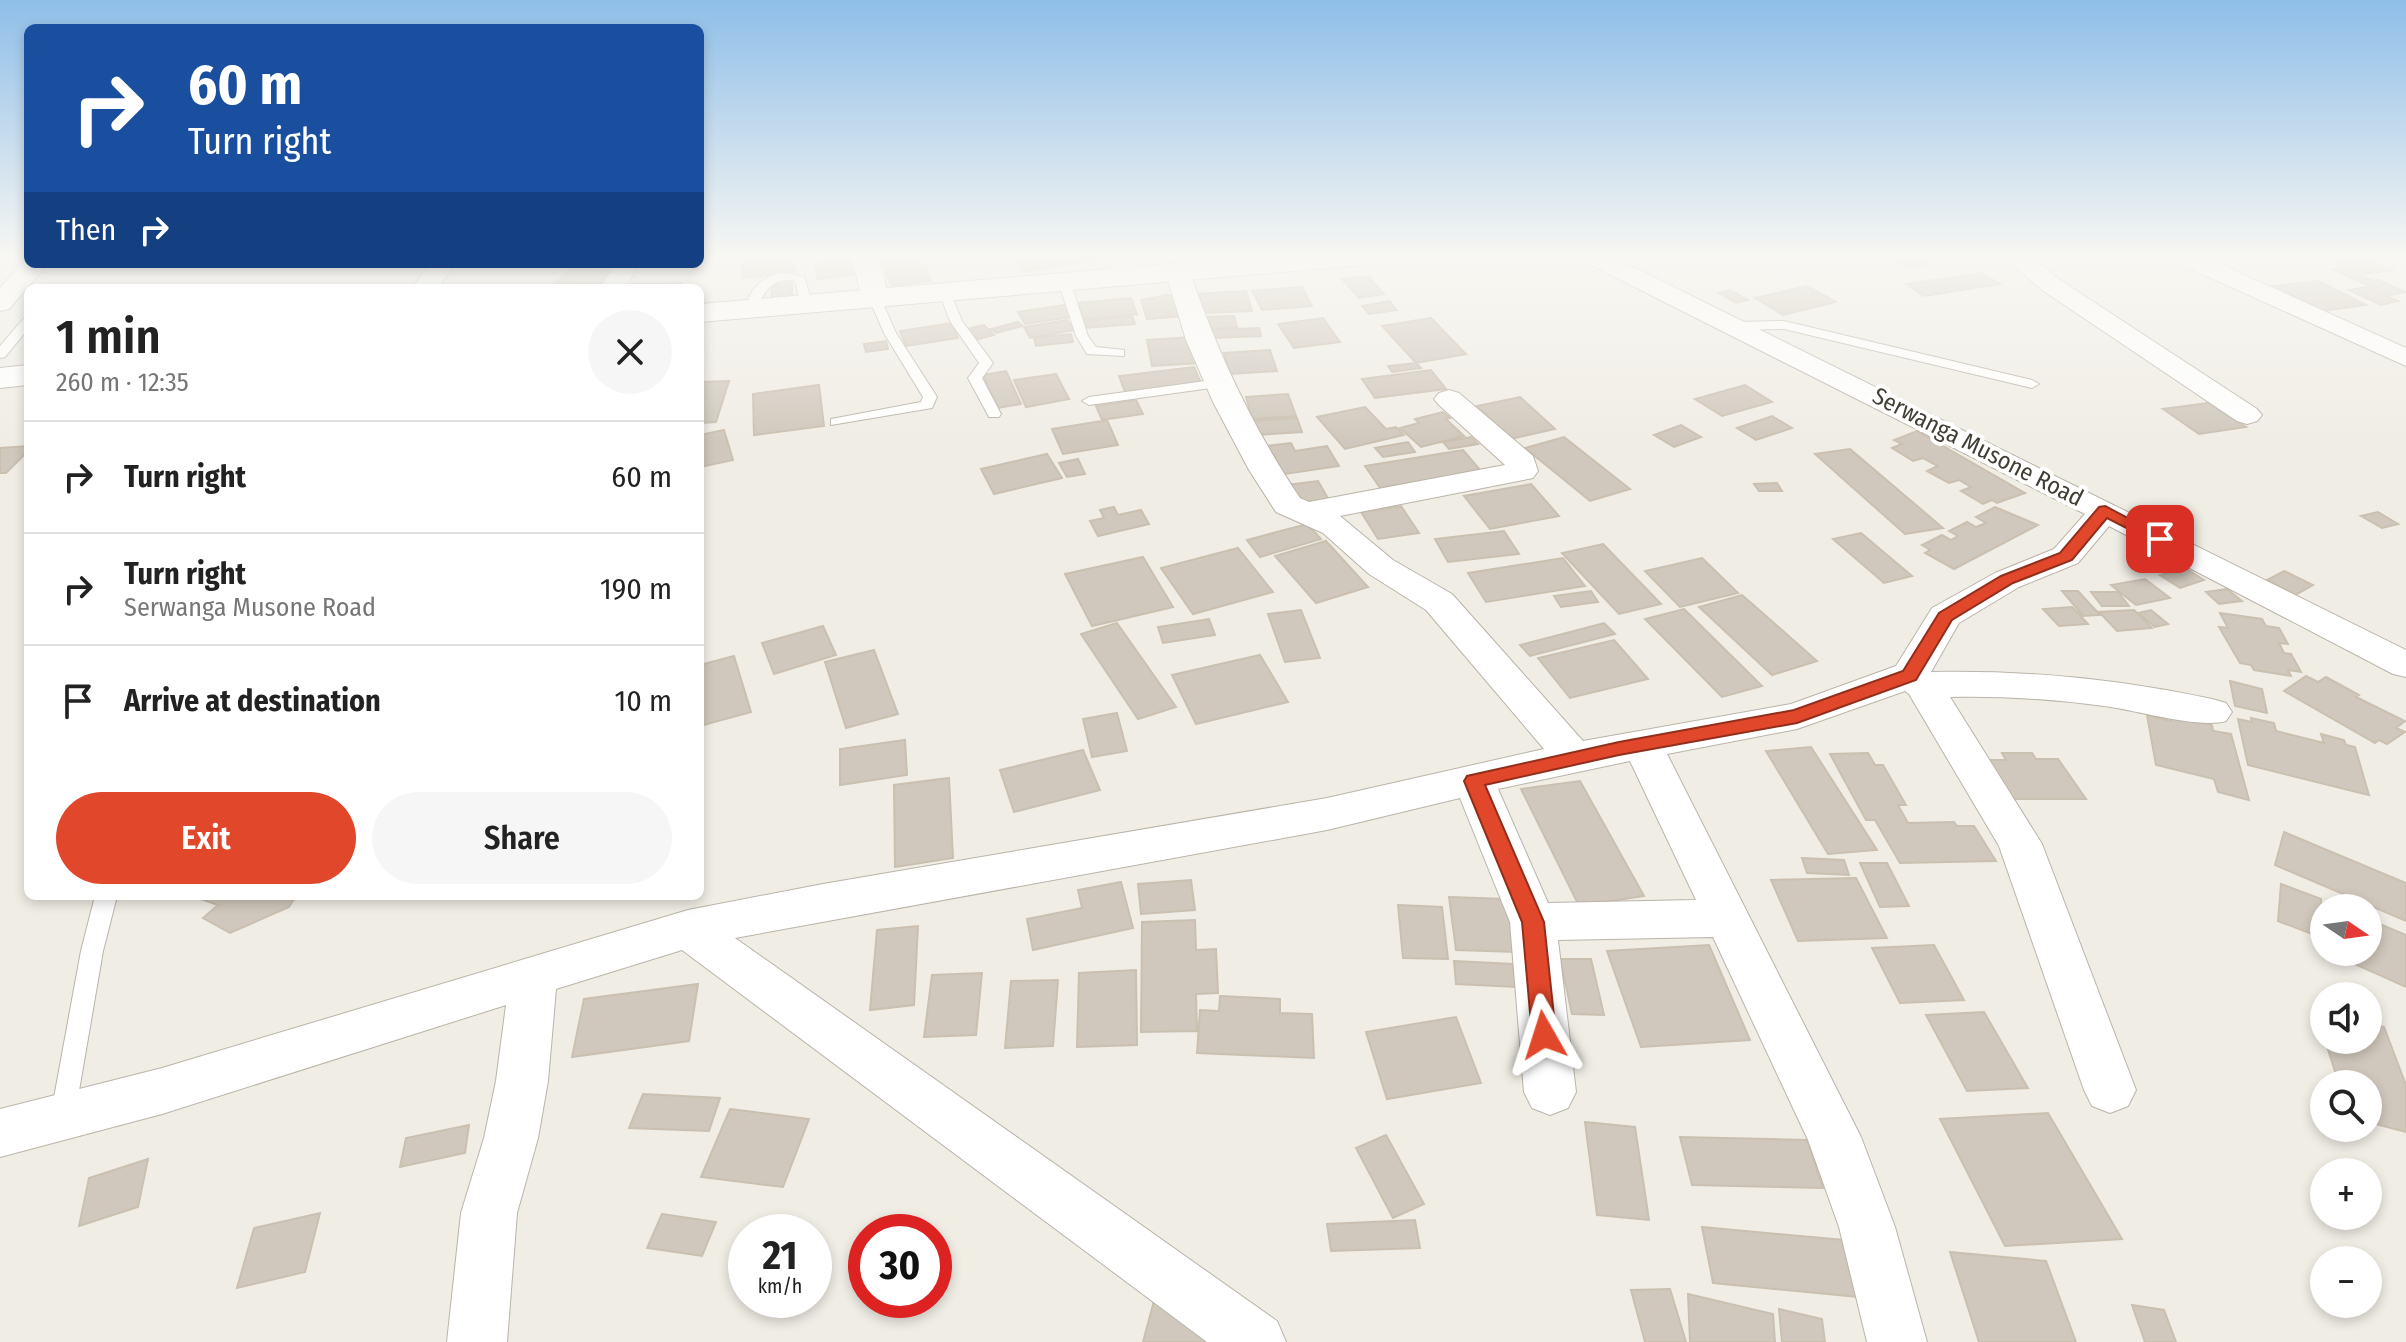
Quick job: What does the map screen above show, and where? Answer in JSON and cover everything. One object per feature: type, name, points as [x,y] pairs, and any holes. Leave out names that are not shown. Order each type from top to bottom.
[{"type":"street","points":[[1193,318],[1220,383],[1265,470],[1288,505],[1335,526],[1381,567],[1439,602],[1574,757]]},
{"type":"street","name":"Serwanga Musone Road","points":[[1717,318],[2406,665]]},
{"type":"street","points":[[2100,318],[2247,415]]},
{"type":"street","points":[[2317,318],[2406,358]]},
{"type":"street","points":[[0,378],[24,375]]},
{"type":"street","points":[[1306,513],[1522,471],[1522,463],[1449,399]]},
{"type":"street","points":[[1916,680],[1945,616],[2007,580],[2066,556],[2105,511]]},
{"type":"street","points":[[1916,680],[2020,844],[2110,1090]]},
{"type":"street","points":[[0,1133],[162,1091],[688,929],[823,902],[927,887],[1327,814],[1574,757],[1797,716],[1916,680],[2064,687],[2157,699],[2212,712]]},
{"type":"street","points":[[1642,744],[1834,1137],[1867,1227],[1897,1342]]},
{"type":"street","points":[[1474,781],[1533,922],[1550,1092]]},
{"type":"street","points":[[1533,922],[1726,918]]},
{"type":"street","points":[[688,929],[1256,1342]]},
{"type":"street","points":[[477,1342],[489,1213],[511,1138],[522,1081],[533,978]]},
{"type":"lane","points":[[836,422],[927,405],[930,397],[883,318]]},
{"type":"lane","points":[[955,318],[986,363],[975,378],[994,414]]},
{"type":"lane","points":[[1076,318],[1082,336],[1092,351],[1119,353]]},
{"type":"lane","points":[[1734,326],[1784,325],[2032,384]]},
{"type":"lane","points":[[0,354],[24,326]]},
{"type":"lane","points":[[1089,401],[1220,383]]},
{"type":"lane","points":[[63,1117],[92,951],[105,900]]},
{"type":"building","points":[[1021,318],[1067,318],[1025,324]]},
{"type":"building","points":[[1133,318],[1135,324],[1084,328],[1082,321]]},
{"type":"building","points":[[1204,318],[1234,318],[1237,327],[1207,329]]},
{"type":"building","points":[[1323,318],[1340,342],[1294,348],[1278,324]]},
{"type":"building","points":[[1431,318],[1466,354],[1416,363],[1382,326]]},
{"type":"building","points":[[1067,320],[1074,330],[1030,338],[1024,327]]},
{"type":"building","points":[[1018,322],[1023,326],[996,333],[991,329]]},
{"type":"building","points":[[951,323],[958,338],[906,346],[900,331]]},
{"type":"building","points":[[984,325],[994,335],[975,340],[966,329]]},
{"type":"building","points":[[1259,328],[1261,336],[1211,338],[1209,330]]},
{"type":"building","points":[[1071,334],[1073,342],[1036,346],[1034,338]]},
{"type":"building","points":[[1193,337],[1200,363],[1152,366],[1147,340]]},
{"type":"building","points":[[886,341],[888,349],[866,352],[864,344]]},
{"type":"building","points":[[1270,350],[1277,371],[1230,374],[1224,353]]},
{"type":"building","points":[[1416,363],[1421,368],[1392,372],[1388,366]]},
{"type":"building","points":[[1194,367],[1201,383],[1125,392],[1119,376]]},
{"type":"building","points":[[1431,370],[1446,389],[1375,398],[1362,379]]},
{"type":"building","points":[[1006,371],[1021,404],[998,408],[983,375]]},
{"type":"building","points":[[1056,374],[1069,399],[1026,407],[1014,380]]},
{"type":"building","points":[[729,381],[716,422],[704,423],[704,382]]},
{"type":"building","points":[[819,385],[824,426],[754,435],[753,394]]},
{"type":"building","points":[[1745,385],[1772,402],[1722,416],[1695,399]]},
{"type":"building","points":[[1288,394],[1296,416],[1252,419],[1246,397]]},
{"type":"building","points":[[1520,397],[1555,429],[1511,439],[1477,406]]},
{"type":"building","points":[[1136,400],[1143,414],[1102,420],[1096,406]]},
{"type":"building","points":[[2208,403],[2246,427],[2199,434],[2163,409]]},
{"type":"building","points":[[1365,407],[1386,429],[1396,427],[1404,435],[1345,449],[1317,417]]},
{"type":"building","points":[[1443,412],[1464,436],[1421,447],[1400,428],[1419,423],[1415,419]]},
{"type":"building","points":[[1772,416],[1792,428],[1756,440],[1737,428]]},
{"type":"building","points":[[1297,418],[1302,432],[1256,435],[1251,421]]},
{"type":"building","points":[[1107,420],[1118,445],[1063,454],[1052,429]]},
{"type":"building","points":[[1681,425],[1701,437],[1674,447],[1654,435]]},
{"type":"building","points":[[724,430],[733,460],[704,466],[704,434]]},
{"type":"building","points":[[1917,431],[2025,493],[1997,503],[1992,500],[1983,504],[1961,491],[1971,487],[1959,480],[1949,483],[1927,471],[1938,466],[1923,458],[1913,461],[1892,448],[1902,444],[1894,440]]},
{"type":"building","points":[[1471,437],[1478,444],[1449,449],[1443,442]]},
{"type":"building","points":[[1564,437],[1630,489],[1590,501],[1525,448]]},
{"type":"building","points":[[1408,442],[1415,452],[1383,457],[1375,448]]},
{"type":"building","points":[[1291,443],[1295,451],[1327,446],[1339,466],[1278,475],[1265,446]]},
{"type":"building","points":[[24,446],[24,455],[6,473],[0,473],[0,448]]},
{"type":"building","points":[[1850,449],[1943,528],[1905,534],[1815,454]]},
{"type":"building","points":[[1463,450],[1481,471],[1380,488],[1365,466]]},
{"type":"building","points":[[1047,454],[1062,478],[994,494],[981,469]]},
{"type":"building","points":[[1078,459],[1085,474],[1067,477],[1059,463]]},
{"type":"building","points":[[1318,481],[1330,502],[1297,507],[1286,485]]},
{"type":"building","points":[[1777,483],[1782,491],[1759,491],[1754,484]]},
{"type":"building","points":[[1531,484],[1559,516],[1490,529],[1464,496]]},
{"type":"building","points":[[1401,506],[1419,533],[1378,539],[1361,512]]},
{"type":"building","points":[[1114,507],[1118,515],[1141,510],[1149,524],[1098,536],[1090,521],[1104,518],[1100,510]]},
{"type":"building","points":[[1995,507],[2038,525],[1954,569],[1925,553],[1930,550],[1922,545],[1942,535],[1951,540],[1958,536],[1949,531],[1967,522],[1976,527],[1986,523],[1976,517]]},
{"type":"building","points":[[2378,512],[2398,524],[2382,528],[2361,516]]},
{"type":"building","points":[[1307,524],[1321,539],[1260,557],[1247,540]]},
{"type":"building","points":[[1504,531],[1519,554],[1448,562],[1435,539]]},
{"type":"building","points":[[1861,533],[1912,576],[1884,583],[1833,539]]},
{"type":"building","points":[[1326,541],[1368,587],[1316,603],[1275,556]]},
{"type":"building","points":[[1603,544],[1661,604],[1619,614],[1562,553]]},
{"type":"building","points":[[1238,548],[1273,592],[1193,614],[1161,568]]},
{"type":"building","points":[[1143,557],[1173,607],[1092,626],[1065,574]]},
{"type":"building","points":[[1563,558],[1585,586],[1486,602],[1468,573]]},
{"type":"building","points":[[1702,558],[1738,593],[1680,607],[1645,571]]},
{"type":"building","points":[[2185,568],[2204,580],[2180,588],[2160,575]]},
{"type":"building","points":[[2284,571],[2313,585],[2295,595],[2267,580]]},
{"type":"building","points":[[2145,579],[2170,598],[2136,605],[2111,585]]},
{"type":"building","points":[[2227,589],[2242,601],[2219,604],[2206,592]]},
{"type":"building","points":[[1591,591],[1598,602],[1561,607],[1554,596]]},
{"type":"building","points":[[2062,591],[2078,591],[2100,615],[2083,616]]},
{"type":"building","points":[[2091,592],[2118,592],[2129,606],[2102,606]]},
{"type":"building","points":[[1742,595],[1817,661],[1772,675],[1699,607]]},
{"type":"building","points":[[2072,607],[2088,624],[2059,626],[2043,609]]},
{"type":"building","points":[[1684,609],[1762,686],[1722,697],[1645,619]]},
{"type":"building","points":[[1301,610],[1320,658],[1285,662],[1268,614]]},
{"type":"building","points":[[2134,610],[2152,628],[2117,631],[2099,612]]},
{"type":"building","points":[[2151,610],[2168,624],[2155,627],[2138,613]]},
{"type":"building","points":[[2220,613],[2262,619],[2266,626],[2279,628],[2288,644],[2279,643],[2284,653],[2291,654],[2301,672],[2288,670],[2291,676],[2254,670],[2251,665],[2240,663],[2219,627],[2228,628]]},
{"type":"building","points":[[1209,619],[1215,635],[1163,643],[1158,627]]},
{"type":"building","points":[[1117,623],[1176,707],[1138,719],[1081,634]]},
{"type":"building","points":[[1604,623],[1615,634],[1530,656],[1520,645]]},
{"type":"building","points":[[823,626],[836,655],[774,674],[762,643]]},
{"type":"building","points":[[1614,640],[1648,679],[1570,698],[1538,658]]},
{"type":"building","points":[[874,650],[898,714],[846,728],[825,662]]},
{"type":"building","points":[[1260,655],[1288,702],[1196,724],[1172,675]]},
{"type":"building","points":[[734,656],[751,712],[704,725],[704,664]]},
{"type":"building","points":[[2306,676],[2318,682],[2326,677],[2359,695],[2356,697],[2405,721],[2396,728],[2405,732],[2387,744],[2379,740],[2375,743],[2284,691]]},
{"type":"building","points":[[2230,681],[2262,689],[2267,713],[2235,706]]},
{"type":"building","points":[[1117,713],[1127,751],[1092,757],[1083,719]]},
{"type":"building","points":[[2147,715],[2171,721],[2170,715],[2212,725],[2213,731],[2231,734],[2249,800],[2218,792],[2214,779],[2156,765]]},
{"type":"building","points":[[2251,718],[2274,723],[2276,731],[2324,743],[2321,734],[2344,740],[2346,745],[2355,747],[2369,795],[2248,765],[2238,719],[2252,722]]},
{"type":"building","points":[[905,740],[907,775],[840,785],[840,749]]},
{"type":"building","points":[[1811,747],[1877,850],[1828,854],[1766,751]]},
{"type":"building","points":[[1083,750],[1100,790],[1014,812],[1000,770]]},
{"type":"building","points":[[1868,753],[1875,765],[1883,765],[1906,805],[1898,805],[1908,823],[1954,822],[1957,826],[1974,826],[1996,861],[1900,863],[1875,820],[1866,820],[1830,754]]},
{"type":"building","points":[[2002,753],[2032,753],[2036,759],[2058,759],[2086,799],[2012,799],[1987,760],[2006,760]]},
{"type":"building","points":[[949,778],[953,858],[895,867],[894,785]]},
{"type":"building","points":[[1580,781],[1644,896],[1579,906],[1521,789]]},
{"type":"building","points":[[2284,832],[2406,883],[2406,921],[2382,911],[2382,894],[2343,894],[2275,865]]},
{"type":"building","points":[[1802,858],[1844,860],[1849,875],[1807,873]]},
{"type":"building","points":[[1860,863],[1887,863],[1909,906],[1880,907]]},
{"type":"building","points":[[1856,878],[1887,938],[1798,941],[1771,880]]},
{"type":"building","points":[[1191,880],[1195,910],[1141,914],[1138,884]]},
{"type":"building","points":[[1121,882],[1133,928],[1033,950],[1027,919],[1082,908],[1078,890]]},
{"type":"building","points":[[2281,884],[2310,895],[2310,933],[2278,921]]},
{"type":"building","points":[[1449,897],[1507,899],[1516,952],[1456,950]]},
{"type":"building","points":[[204,900],[293,900],[289,907],[230,933],[203,918],[218,905]]},
{"type":"building","points":[[1398,905],[1442,907],[1448,959],[1403,958]]},
{"type":"building","points":[[1195,920],[1196,950],[1216,949],[1218,993],[1196,994],[1197,1031],[1141,1032],[1142,922]]},
{"type":"building","points":[[2382,925],[2406,935],[2406,987],[2359,966],[2382,966]]},
{"type":"building","points":[[918,926],[914,1005],[870,1010],[877,930]]},
{"type":"building","points":[[1709,945],[1750,1040],[1641,1047],[1607,951]]},
{"type":"building","points":[[1934,945],[1964,1000],[1900,1003],[1872,948]]},
{"type":"building","points":[[1560,959],[1591,959],[1604,1015],[1572,1014]]},
{"type":"building","points":[[1454,961],[1513,964],[1516,987],[1456,984]]},
{"type":"building","points":[[1136,970],[1137,1045],[1077,1047],[1079,973]]},
{"type":"building","points":[[982,973],[976,1035],[924,1037],[932,975]]},
{"type":"building","points":[[1058,980],[1053,1046],[1005,1048],[1011,981]]},
{"type":"building","points":[[698,984],[689,1041],[572,1057],[584,999]]},
{"type":"building","points":[[1220,996],[1280,999],[1280,1013],[1312,1014],[1314,1058],[1197,1053],[1200,1010],[1219,1011]]},
{"type":"building","points":[[1984,1012],[2028,1088],[1967,1091],[1926,1015]]},
{"type":"building","points":[[1456,1017],[1481,1083],[1387,1099],[1366,1032]]},
{"type":"building","points":[[2384,1027],[2406,1085],[2406,1132],[2382,1126],[2382,1070],[2335,1070],[2329,1054],[2382,1054]]},
{"type":"building","points":[[643,1094],[720,1098],[709,1131],[629,1128]]},
{"type":"building","points":[[730,1109],[809,1119],[783,1187],[701,1177]]},
{"type":"building","points":[[2048,1113],[2122,1239],[2005,1246],[1940,1119]]},
{"type":"building","points":[[1585,1122],[1635,1127],[1649,1220],[1597,1215]]},
{"type":"building","points":[[469,1125],[465,1153],[400,1167],[406,1138]]},
{"type":"building","points":[[1386,1135],[1424,1204],[1393,1218],[1356,1148]]},
{"type":"building","points":[[1680,1137],[1807,1140],[1823,1188],[1692,1185]]},
{"type":"building","points":[[148,1159],[138,1207],[79,1226],[89,1178]]},
{"type":"building","points":[[320,1213],[305,1272],[237,1288],[254,1228]]},
{"type":"building","points":[[662,1214],[716,1222],[702,1256],[647,1248]]},
{"type":"building","points":[[1415,1220],[1420,1248],[1331,1251],[1327,1224]]},
{"type":"building","points":[[1702,1227],[1844,1240],[1859,1297],[1713,1283]]},
{"type":"building","points":[[1950,1252],[2046,1261],[2076,1342],[1979,1342]]},
{"type":"building","points":[[1670,1289],[1686,1342],[1645,1342],[1631,1290]]},
{"type":"building","points":[[1688,1294],[1773,1314],[1775,1342],[1690,1342]]},
{"type":"building","points":[[1155,1297],[1221,1342],[1143,1342]]},
{"type":"building","points":[[2132,1305],[2164,1310],[2176,1342],[2145,1342]]},
{"type":"building","points":[[1779,1309],[1822,1319],[1825,1342],[1782,1342]]},
{"type":"route","points":[[1544,1035],[1533,922],[1474,781],[1574,757],[1797,716],[1910,675],[1945,616],[2007,580],[2066,556],[2105,511],[2160,539]]}]
